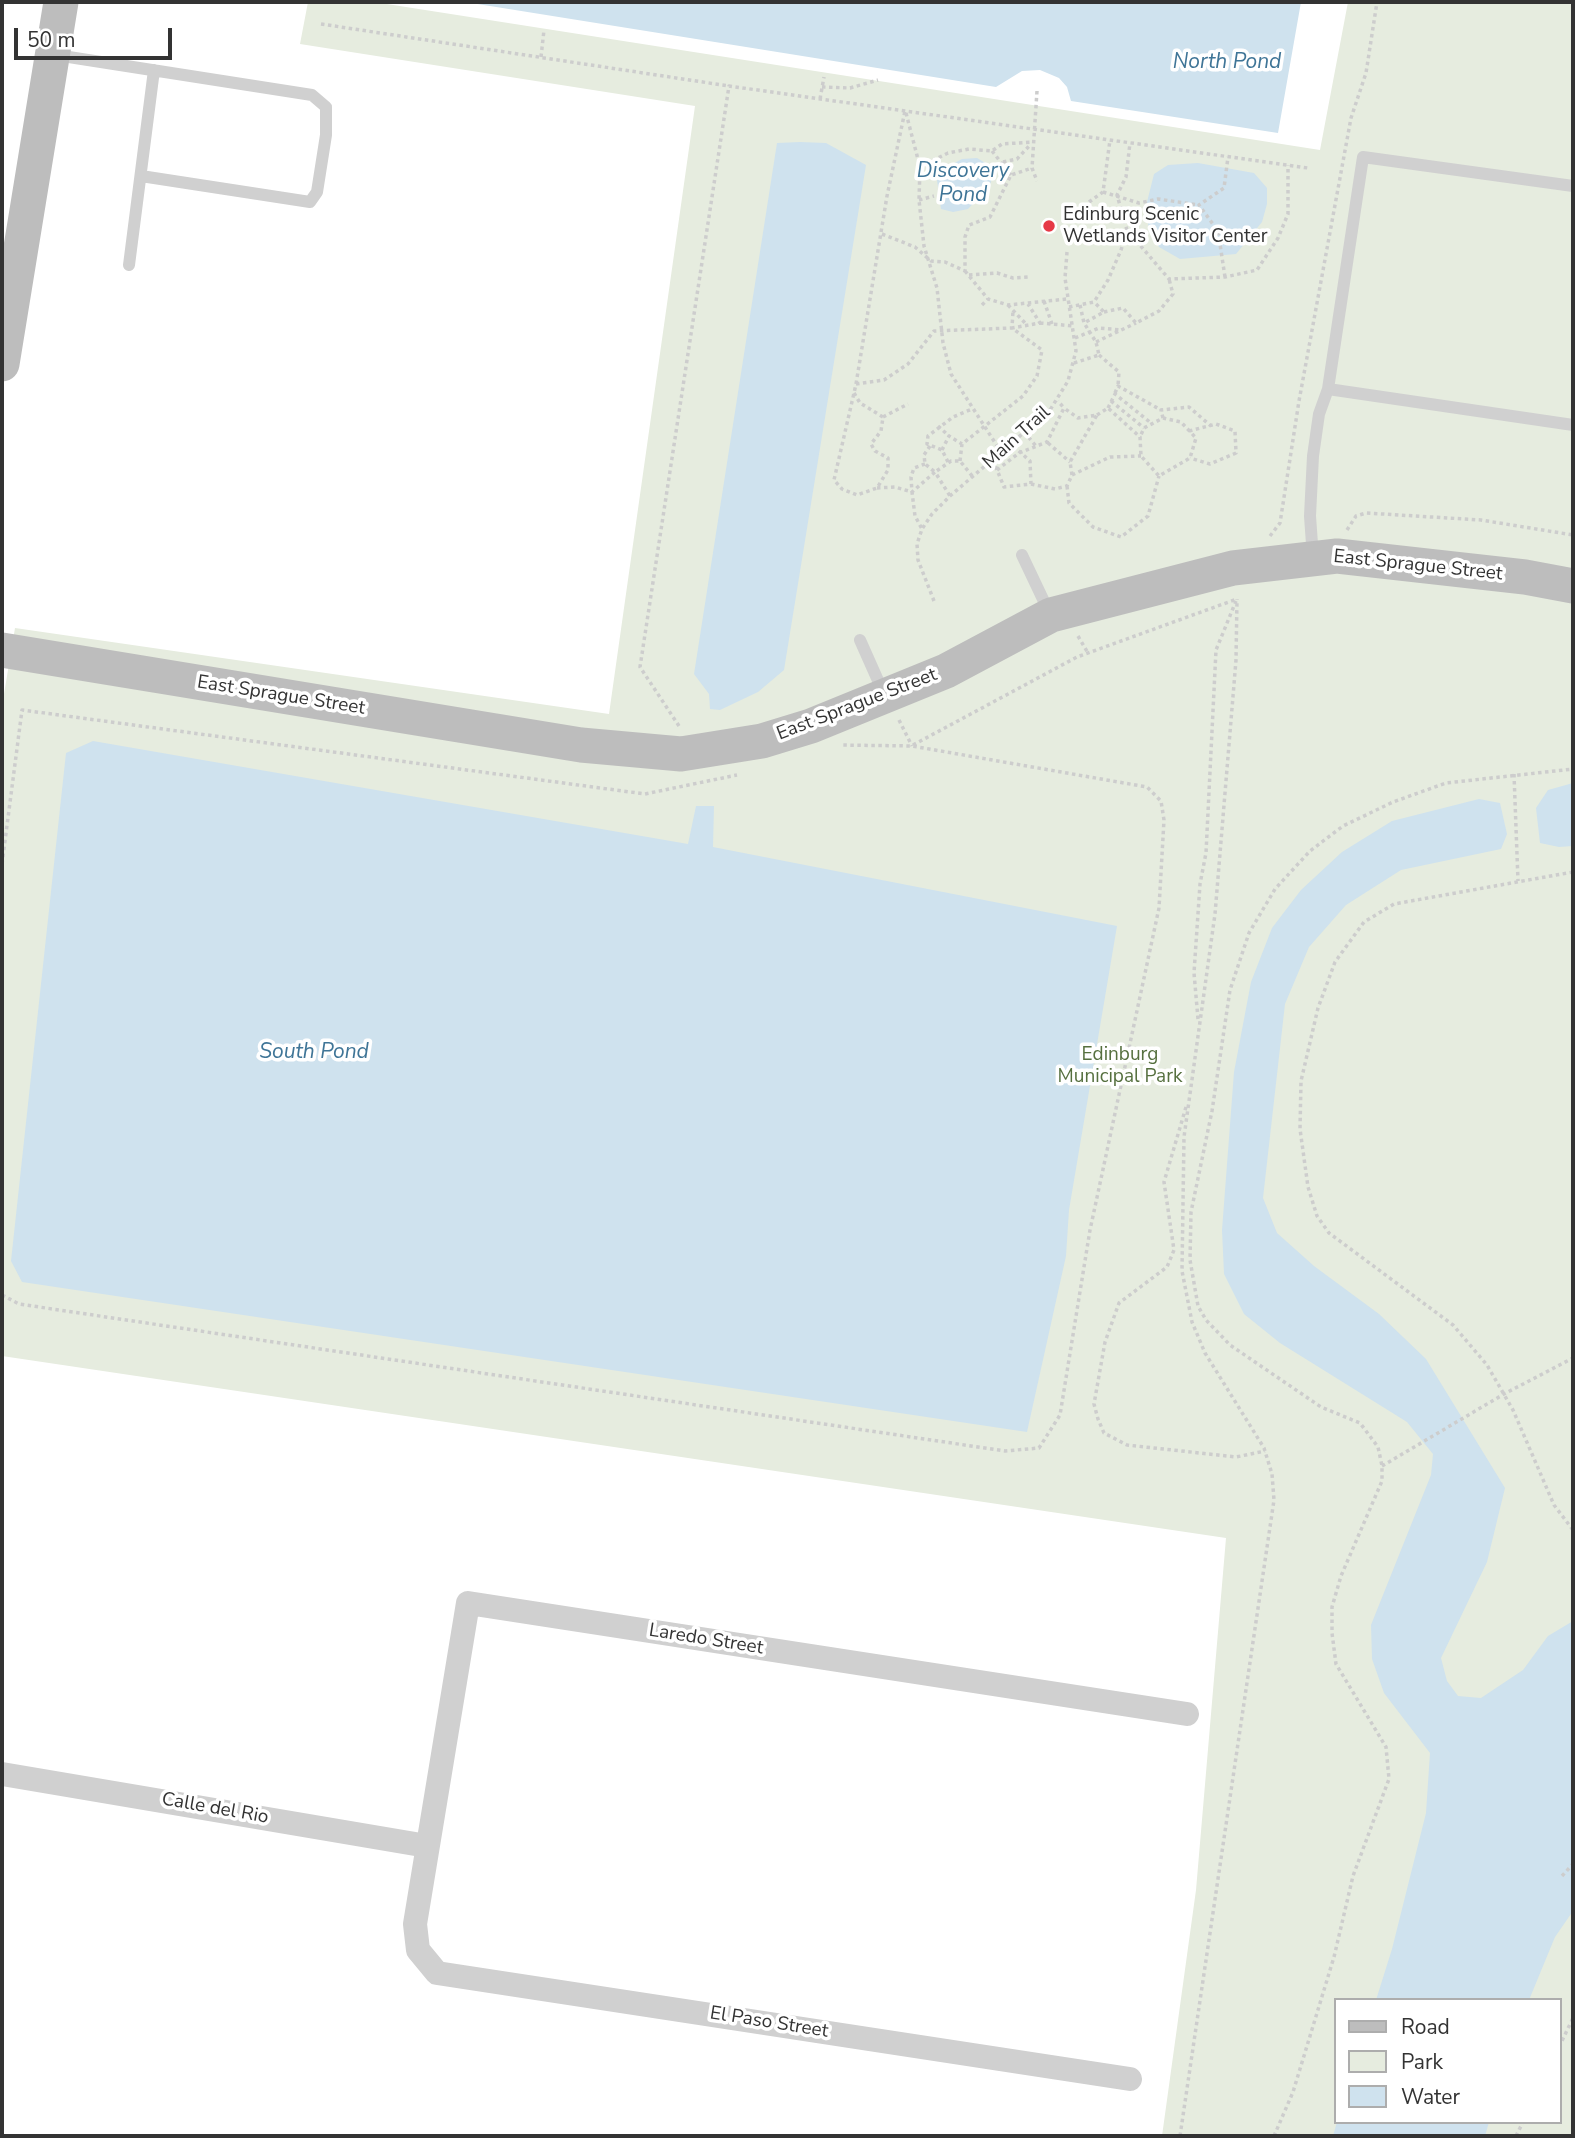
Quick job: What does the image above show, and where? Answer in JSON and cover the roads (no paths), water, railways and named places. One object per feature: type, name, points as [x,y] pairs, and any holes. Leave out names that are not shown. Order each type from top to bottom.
[{"type":"street","points":[[2,364],[61,2]]},
{"type":"street","name":"East Sprague Street","points":[[2,650],[581,745],[681,754],[762,741],[890,704],[946,671],[1063,623],[1233,568],[1337,556],[1525,577],[1573,586]]},
{"type":"street","name":"Laredo Street","points":[[427,1846],[468,1603],[1187,1714]]},
{"type":"street","name":"Calle del Rio","points":[[2,1774],[427,1846]]},
{"type":"street","name":"El Paso Street","points":[[427,1846],[415,1924],[418,1950],[438,1973],[1130,2079]]},
{"type":"lane","points":[[52,54],[312,95],[326,107],[326,135],[317,192],[310,202],[141,176]]},
{"type":"lane","points":[[129,265],[154,70]]},
{"type":"lane","points":[[1313,558],[1310,516],[1313,456],[1319,414],[1328,389],[1363,157],[1573,186]]},
{"type":"lane","points":[[1328,389],[1573,425]]},
{"type":"lane","points":[[1022,555],[1063,623]]},
{"type":"lane","points":[[860,640],[890,704]]},
{"type":"water","name":"North Pond","points":[[465,2],[1301,2],[1278,133],[1071,101],[1067,87],[1059,78],[1040,70],[1022,71],[996,87]]},
{"type":"water","points":[[777,143],[826,143],[866,165],[784,670],[758,692],[720,710],[710,709],[709,694],[694,674]]},
{"type":"water","name":"Discovery Pond","points":[[977,158],[987,164],[993,174],[990,185],[968,209],[953,212],[941,209],[937,180],[947,167],[962,159]]},
{"type":"water","points":[[1198,163],[1254,173],[1267,188],[1267,204],[1262,222],[1236,254],[1180,259],[1159,247],[1149,231],[1146,206],[1154,174],[1168,165]]},
{"type":"water","name":"South Pond","points":[[93,741],[688,844],[696,806],[714,806],[713,847],[1117,926],[1069,1210],[1066,1256],[1027,1432],[22,1282],[11,1261],[66,753]]},
{"type":"water","points":[[1573,783],[1573,846],[1559,847],[1540,843],[1536,808],[1548,790]]},
{"type":"water","points":[[1479,799],[1500,803],[1507,834],[1501,849],[1401,870],[1346,905],[1309,947],[1285,1004],[1263,1198],[1277,1233],[1314,1266],[1379,1314],[1426,1359],[1505,1488],[1487,1562],[1441,1658],[1447,1681],[1458,1696],[1481,1698],[1523,1670],[1548,1636],[1573,1621],[1573,1911],[1555,1937],[1530,1998],[1377,1998],[1392,1949],[1426,1813],[1430,1753],[1384,1693],[1372,1659],[1371,1625],[1431,1475],[1433,1454],[1407,1422],[1280,1343],[1244,1314],[1224,1274],[1222,1230],[1234,1072],[1251,982],[1272,928],[1301,890],[1342,852],[1392,821]]},
{"type":"water","points":[[1336,2124],[1488,2124],[1485,2136],[1333,2136]]},
{"type":"place","name":"Edinburg Scenic Wetlands Visitor Center","points":[[1049,226]]},
{"type":"park label","name":"Edinburg Municipal Park","points":[[1120,1066]]}]
